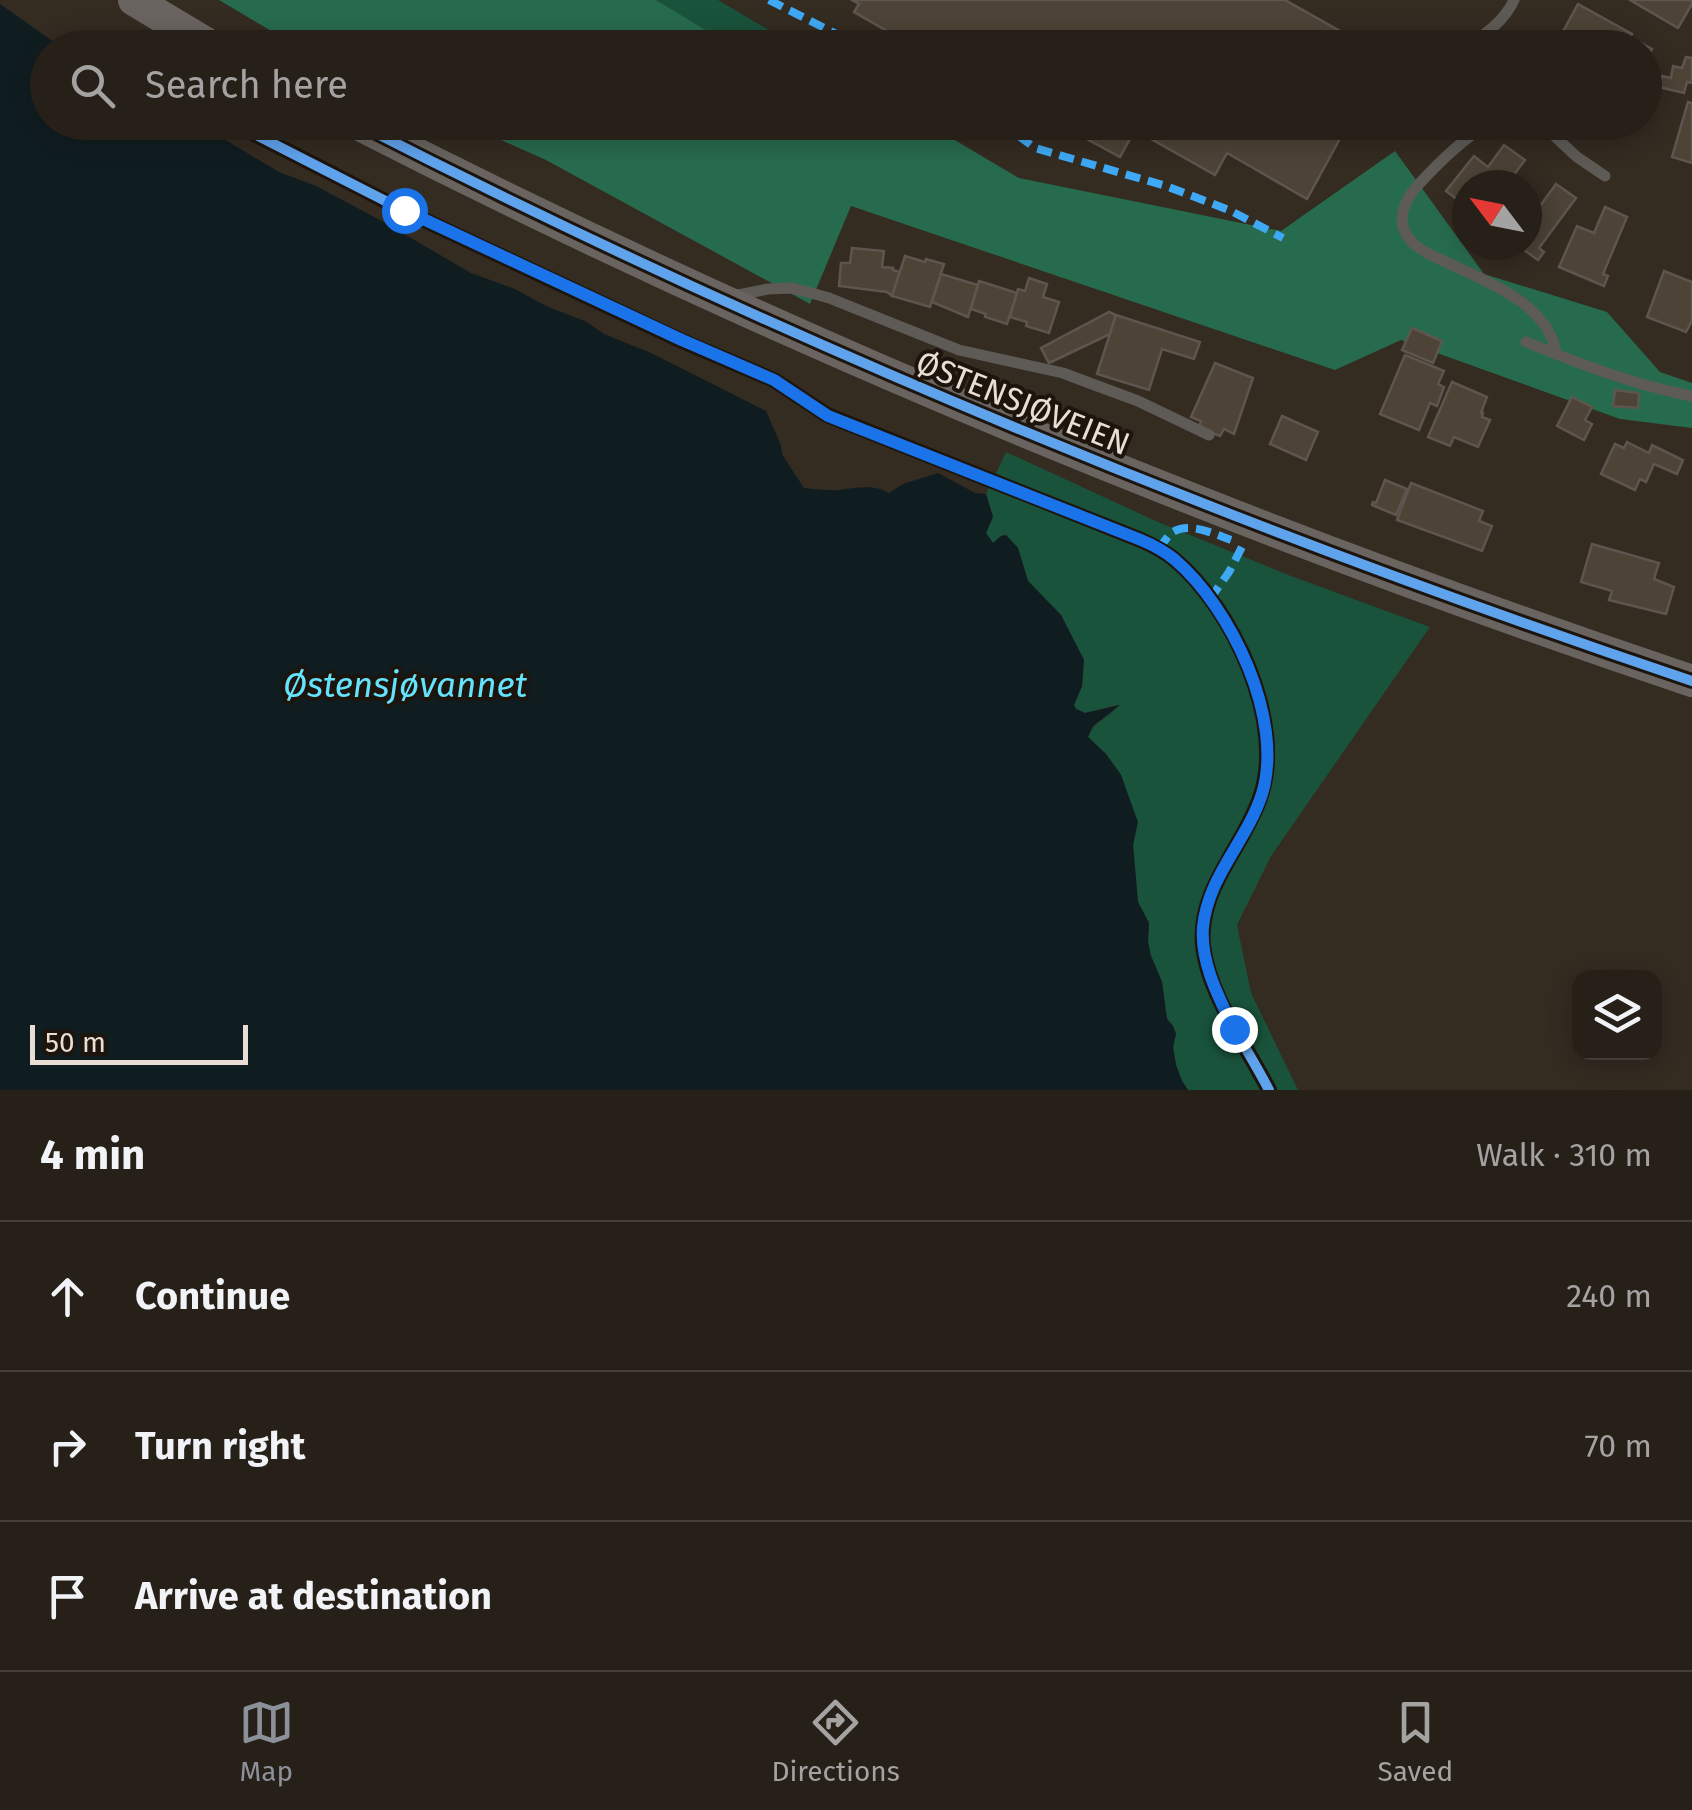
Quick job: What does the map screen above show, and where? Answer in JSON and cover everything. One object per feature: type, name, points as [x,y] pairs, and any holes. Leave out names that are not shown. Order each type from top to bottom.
[{"type":"main road","points":[[134,0],[184,30]]},
{"type":"main road","name":"ØSTENSJØVEIEN","points":[[390,140],[576,233],[1007,425],[1242,518],[1692,680]]},
{"type":"lane","points":[[1489,30],[1514,0]]},
{"type":"lane","points":[[1468,140],[1411,193],[1403,207],[1405,232],[1422,250],[1484,280],[1532,311],[1549,329],[1556,354]]},
{"type":"lane","points":[[1558,140],[1605,176]]},
{"type":"lane","points":[[720,299],[768,289],[804,291],[959,350],[1074,377],[1138,401],[1209,436]]},
{"type":"lane","points":[[1526,342],[1648,387],[1692,396]]},
{"type":"green space","points":[[219,0],[656,0],[706,30],[269,30]]},
{"type":"green space","points":[[656,0],[718,0],[769,30],[706,30]]},
{"type":"green space","points":[[501,140],[955,140],[1019,178],[1281,231],[1395,151],[1452,230],[1452,260],[1474,260],[1484,274],[1607,312],[1660,372],[1692,383],[1692,428],[1620,419],[1401,340],[1335,370],[851,206],[810,304],[546,160]]},
{"type":"green space","points":[[1006,452],[1158,522],[1430,627],[1271,856],[1237,925],[1251,993],[1298,1090],[1188,1090],[1182,1081],[1173,1047],[1176,1034],[1167,1019],[1162,982],[1148,942],[1149,923],[1138,902],[1133,845],[1137,822],[1121,775],[1088,737],[1118,705],[1085,713],[1076,709],[1084,660],[1061,615],[1028,581],[1018,548],[1006,535],[993,543],[986,533],[993,516],[986,494]]},
{"type":"water","name":"Østensjøvannet","points":[[0,4],[37,30],[30,30],[30,140],[225,140],[279,172],[316,186],[380,220],[471,273],[587,322],[604,334],[651,353],[766,411],[783,456],[804,488],[871,488],[889,493],[903,484],[938,473],[975,493],[986,494],[993,517],[986,533],[993,543],[1006,535],[1018,548],[1028,581],[1061,615],[1084,660],[1076,709],[1085,713],[1120,705],[1093,726],[1088,737],[1121,775],[1138,822],[1133,845],[1138,902],[1149,923],[1151,956],[1162,982],[1167,1019],[1176,1034],[1176,1065],[1188,1090],[0,1090]]},
{"type":"building","points":[[852,0],[1285,0],[1338,30],[885,30],[854,12],[859,4]]},
{"type":"building","points":[[1630,0],[1692,0],[1692,4],[1678,28]]},
{"type":"building","points":[[1578,4],[1625,30],[1564,30]]},
{"type":"building","points":[[1686,57],[1692,58],[1692,83],[1687,82],[1684,93],[1662,88],[1662,76],[1671,78],[1673,66],[1682,68]]},
{"type":"building","points":[[1688,102],[1692,103],[1692,163],[1672,157]]},
{"type":"building","points":[[1089,140],[1129,140],[1120,157]]},
{"type":"building","points":[[1153,140],[1339,140],[1307,199],[1227,153],[1215,175]]},
{"type":"building","points":[[1504,145],[1525,160],[1517,170],[1463,170],[1474,156],[1488,167]]},
{"type":"building","points":[[1556,184],[1576,198],[1542,244],[1542,203]]},
{"type":"building","points":[[1605,207],[1627,217],[1603,274],[1608,276],[1604,286],[1559,267],[1577,226],[1594,233]]},
{"type":"building","points":[[852,248],[884,251],[882,267],[900,272],[892,296],[887,292],[839,286],[841,263],[850,263]]},
{"type":"building","points":[[905,256],[944,264],[930,307],[892,296]]},
{"type":"building","points":[[1664,271],[1692,282],[1692,321],[1686,332],[1647,317]]},
{"type":"building","points":[[941,274],[978,285],[968,317],[932,302]]},
{"type":"building","points":[[1029,278],[1047,284],[1043,297],[1059,302],[1049,333],[1010,317],[1018,289],[1025,291]]},
{"type":"building","points":[[979,281],[1017,293],[1007,324],[971,309]]},
{"type":"building","points":[[1109,312],[1116,315],[1110,334],[1049,363],[1041,348]]},
{"type":"building","points":[[1116,315],[1200,342],[1194,359],[1162,349],[1149,390],[1097,374]]},
{"type":"building","points":[[1412,328],[1442,341],[1433,363],[1402,350]]},
{"type":"building","points":[[1405,355],[1444,371],[1438,384],[1444,387],[1437,406],[1430,403],[1419,430],[1380,414]]},
{"type":"building","points":[[1215,363],[1253,378],[1234,434],[1224,429],[1220,436],[1199,428],[1201,421],[1191,417]]},
{"type":"building","points":[[1452,382],[1487,397],[1481,413],[1490,420],[1478,447],[1454,437],[1450,446],[1428,437]]},
{"type":"building","points":[[1615,390],[1639,393],[1638,408],[1613,406]]},
{"type":"building","points":[[1572,397],[1592,407],[1585,420],[1592,424],[1584,440],[1557,426]]},
{"type":"building","points":[[1282,416],[1318,432],[1306,460],[1270,444]]},
{"type":"building","points":[[1627,442],[1649,453],[1652,445],[1683,460],[1677,474],[1654,464],[1646,482],[1640,479],[1635,490],[1601,474],[1615,444],[1624,448]]},
{"type":"building","points":[[1385,480],[1407,489],[1396,515],[1372,505]]},
{"type":"building","points":[[1411,483],[1483,511],[1479,521],[1492,526],[1482,551],[1397,520]]},
{"type":"building","points":[[1592,544],[1659,563],[1654,579],[1674,587],[1666,614],[1609,600],[1612,591],[1581,582]]},
{"type":"marked path","points":[[769,0],[828,30]]},
{"type":"marked path","points":[[1024,140],[1035,148],[1166,186],[1229,210],[1283,238]]},
{"type":"marked path","points":[[1159,549],[1170,534],[1184,528],[1231,540]]},
{"type":"marked path","points":[[1210,599],[1243,545]]},
{"type":"cycle path","points":[[266,140],[405,211],[774,380],[827,415],[1141,540],[1174,559],[1216,606],[1249,668],[1260,702],[1266,736],[1266,768],[1260,798],[1207,905],[1203,945],[1220,1001],[1269,1090]]},
{"type":"cycle path","points":[[390,140],[680,281],[1013,427],[1350,560],[1692,681]]},
{"type":"route","points":[[404,210],[774,380],[828,416],[1141,540],[1175,560],[1210,599],[1240,647],[1256,692],[1266,739],[1265,783],[1260,798],[1222,869],[1203,926],[1207,965],[1234,1029]]}]
